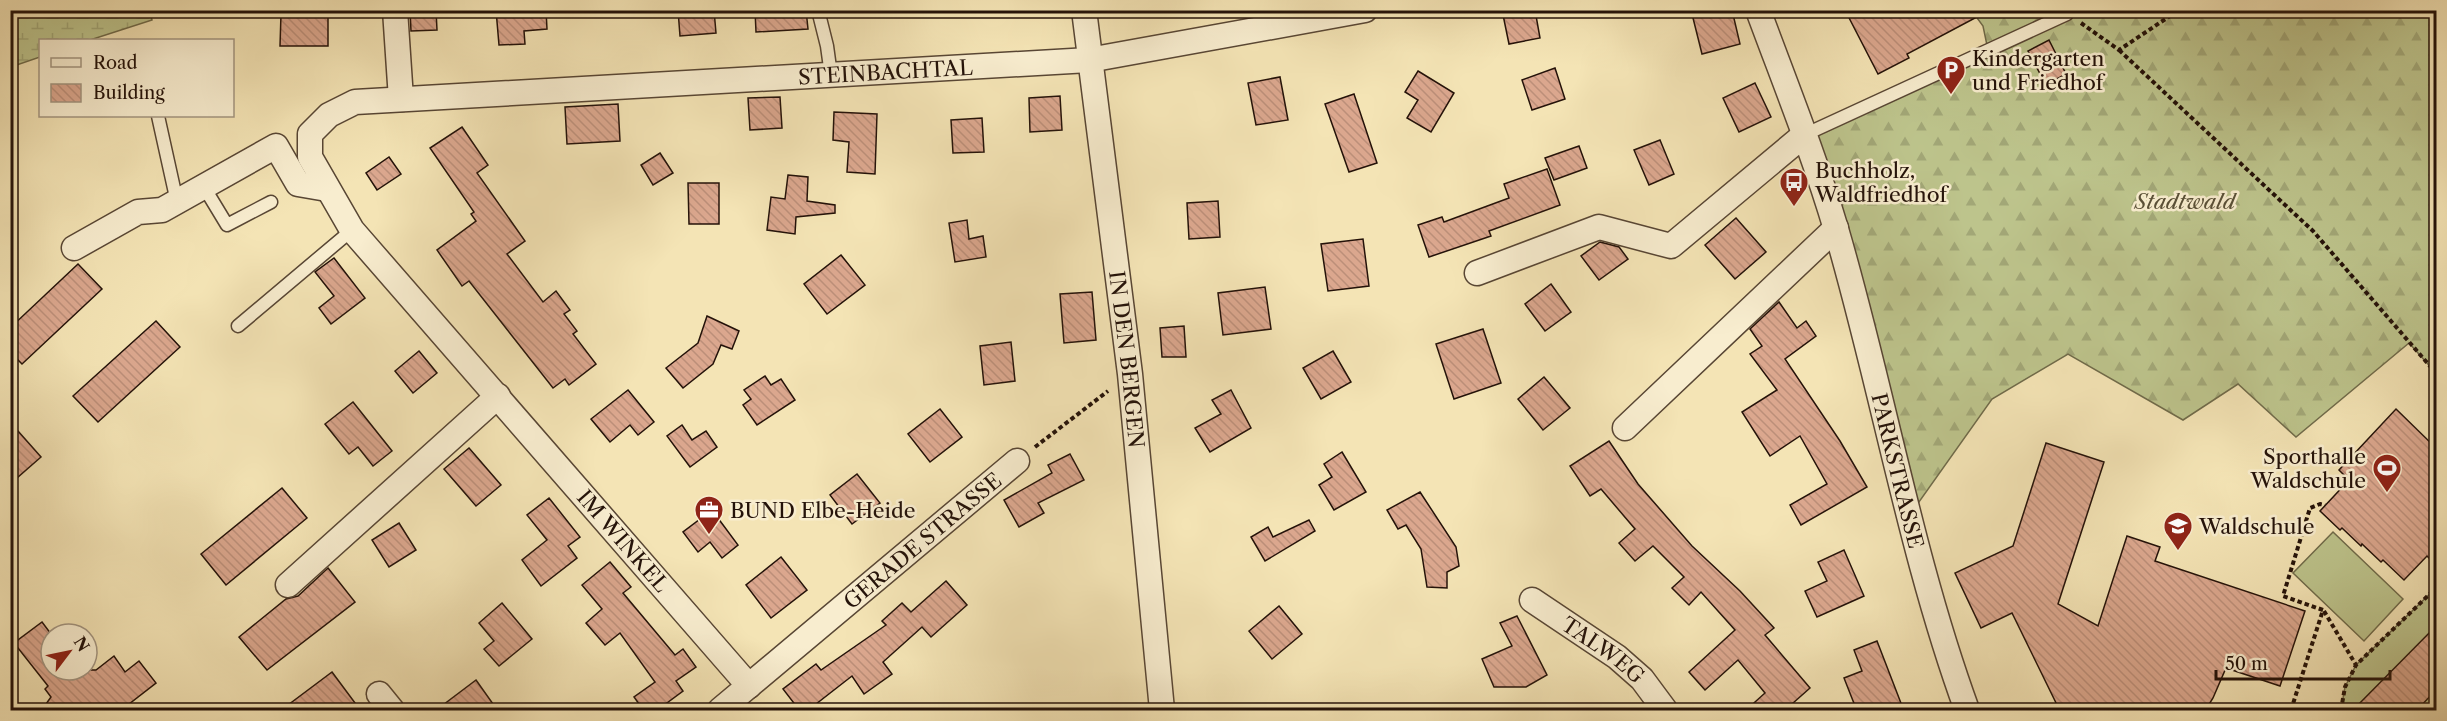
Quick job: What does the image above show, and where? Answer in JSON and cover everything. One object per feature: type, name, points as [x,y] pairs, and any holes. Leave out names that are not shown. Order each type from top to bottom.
[{"type":"street","points":[[395,10],[402,99]]},
{"type":"street","name":"IN DEN BERGEN","points":[[1084,10],[1130,374],[1162,711]]},
{"type":"street","name":"STEINBACHTAL","points":[[327,189],[310,157],[310,134],[329,115],[355,102],[1089,60],[1365,10]]},
{"type":"street","name":"PARKSTRASSE","points":[[1758,10],[1836,228],[1912,527],[1948,658],[1967,711]]},
{"type":"street","points":[[1477,273],[1599,227],[1671,246],[1804,135]]},
{"type":"street","points":[[74,248],[138,212],[162,210],[276,146],[298,184],[327,189]]},
{"type":"street","name":"IM WINKEL","points":[[327,189],[352,230],[749,686]]},
{"type":"street","points":[[1625,428],[1836,228]]},
{"type":"street","points":[[288,585],[498,396]]},
{"type":"street","name":"GERADE STRASSE","points":[[720,711],[1017,460]]},
{"type":"street","name":"TALWEG","points":[[1532,600],[1617,657],[1642,679],[1665,711]]},
{"type":"lane","points":[[818,10],[831,75]]},
{"type":"lane","points":[[1804,135],[2067,14]]},
{"type":"lane","points":[[158,117],[177,202]]},
{"type":"lane","points":[[204,187],[227,225],[272,202]]},
{"type":"lane","points":[[237,326],[352,230]]},
{"type":"path","points":[[2119,50],[2179,10]]},
{"type":"path","points":[[2067,14],[2119,50],[2313,231],[2436,373]]},
{"type":"path","name":"GERADE STRASSE","points":[[1017,460],[1130,374]]},
{"type":"path","points":[[2325,505],[2320,504],[2310,508],[2283,596],[2323,610],[2356,665]]},
{"type":"path","points":[[2341,711],[2345,687],[2356,665],[2436,588]]},
{"type":"path","points":[[2291,711],[2323,610]]},
{"type":"path","points":[[10,691],[17,711]]},
{"type":"green space","points":[[10,11],[150,11],[152,20],[93,39],[39,39],[39,57],[11,67]]},
{"type":"green space","name":"Stadtwald","points":[[1972,11],[2436,11],[2436,373],[2409,343],[2296,437],[2238,384],[2183,420],[2068,354],[1992,399],[1909,516],[1804,135],[1988,50],[1983,26]]},
{"type":"green space","points":[[2333,532],[2403,599],[2364,641],[2293,573]]},
{"type":"green space","points":[[2436,588],[2436,710],[2341,710],[2345,687],[2356,665]]},
{"type":"building","points":[[410,10],[436,10],[437,30],[411,31]]},
{"type":"building","points":[[496,10],[546,10],[547,29],[524,31],[525,44],[499,45]]},
{"type":"building","points":[[678,10],[714,10],[716,33],[680,36]]},
{"type":"building","points":[[755,10],[806,10],[808,29],[756,32]]},
{"type":"building","points":[[1502,10],[1535,10],[1540,38],[1509,44]]},
{"type":"building","points":[[1691,10],[1732,10],[1740,44],[1702,54]]},
{"type":"building","points":[[1845,10],[1990,10],[1907,54],[1909,58],[1878,74]]},
{"type":"building","points":[[281,14],[328,14],[328,46],[280,46]]},
{"type":"building","points":[[2049,40],[2066,74],[2046,85],[2028,51]]},
{"type":"building","points":[[1555,68],[1565,99],[1532,110],[1522,80]]},
{"type":"building","points":[[1418,71],[1454,93],[1431,132],[1407,118],[1418,100],[1405,92]]},
{"type":"building","points":[[1280,77],[1288,120],[1256,125],[1248,83]]},
{"type":"building","points":[[1755,83],[1771,117],[1739,132],[1723,98]]},
{"type":"building","points":[[1354,94],[1377,163],[1349,172],[1325,104]]},
{"type":"building","points":[[1060,96],[1062,130],[1030,132],[1029,98]]},
{"type":"building","points":[[780,97],[782,128],[750,130],[748,98]]},
{"type":"building","points":[[618,104],[620,141],[567,144],[565,107]]},
{"type":"building","points":[[834,112],[877,114],[875,174],[847,172],[849,142],[833,140]]},
{"type":"building","points":[[982,118],[984,152],[953,153],[951,120]]},
{"type":"building","points":[[462,127],[488,165],[477,173],[525,241],[507,254],[543,302],[556,291],[570,310],[564,314],[577,331],[573,334],[596,364],[569,385],[565,379],[553,388],[469,281],[462,286],[437,250],[476,221],[471,214],[474,212],[430,148]]},
{"type":"building","points":[[1660,140],[1674,174],[1649,185],[1634,150]]},
{"type":"building","points":[[1579,146],[1587,168],[1554,180],[1545,158]]},
{"type":"building","points":[[660,153],[673,173],[653,185],[641,165]]},
{"type":"building","points":[[389,157],[401,174],[377,190],[366,173]]},
{"type":"building","points":[[1547,169],[1560,205],[1489,231],[1491,236],[1429,257],[1418,225],[1442,217],[1444,222],[1509,198],[1504,184]]},
{"type":"building","points":[[788,175],[808,177],[807,201],[835,205],[835,213],[796,217],[795,234],[767,230],[771,197],[785,199]]},
{"type":"building","points":[[688,183],[719,183],[719,224],[689,224]]},
{"type":"building","points":[[1218,201],[1220,237],[1189,239],[1187,203]]},
{"type":"building","points":[[1736,218],[1766,252],[1735,279],[1705,245]]},
{"type":"building","points":[[967,220],[969,239],[983,236],[986,257],[955,262],[949,223]]},
{"type":"building","points":[[1363,239],[1369,286],[1328,291],[1321,244]]},
{"type":"building","points":[[1600,242],[1619,247],[1628,259],[1599,280],[1581,256]]},
{"type":"building","points":[[841,255],[865,285],[827,314],[804,284]]},
{"type":"building","points":[[334,258],[365,298],[331,324],[319,308],[334,296],[315,272]]},
{"type":"building","points":[[78,264],[102,289],[22,364],[10,352],[10,328]]},
{"type":"building","points":[[1551,284],[1571,312],[1545,331],[1525,304]]},
{"type":"building","points":[[1265,287],[1271,329],[1223,335],[1218,293]]},
{"type":"building","points":[[1092,292],[1096,340],[1064,343],[1060,294]]},
{"type":"building","points":[[1779,302],[1797,328],[1806,321],[1816,336],[1785,359],[1840,441],[1867,487],[1801,525],[1790,505],[1827,484],[1800,436],[1770,456],[1742,412],[1777,390],[1750,354],[1762,346],[1750,329]]},
{"type":"building","points":[[707,316],[739,331],[732,349],[721,345],[713,364],[683,388],[666,368],[698,343]]},
{"type":"building","points":[[156,321],[180,347],[98,422],[73,396]]},
{"type":"building","points":[[1184,326],[1186,357],[1162,357],[1160,328]]},
{"type":"building","points":[[1483,329],[1501,383],[1454,399],[1436,344]]},
{"type":"building","points":[[1011,342],[1015,381],[984,385],[980,346]]},
{"type":"building","points":[[419,351],[437,373],[413,393],[395,371]]},
{"type":"building","points":[[1333,351],[1351,382],[1321,399],[1303,368]]},
{"type":"building","points":[[765,376],[771,385],[781,379],[795,400],[757,425],[743,405],[751,399],[744,390]]},
{"type":"building","points":[[1544,377],[1570,408],[1543,430],[1518,399]]},
{"type":"building","points":[[628,390],[654,422],[638,435],[630,425],[610,442],[591,419]]},
{"type":"building","points":[[1231,390],[1251,428],[1210,452],[1195,428],[1221,414],[1212,400]]},
{"type":"building","points":[[353,402],[392,451],[373,466],[358,447],[349,454],[325,424]]},
{"type":"building","points":[[940,409],[962,437],[930,462],[908,434]]},
{"type":"building","name":"Sporthalle Waldschule","points":[[2396,409],[2436,448],[2436,565],[2427,556],[2404,580],[2383,560],[2381,562],[2320,511],[2349,480],[2339,470]]},
{"type":"building","points":[[10,422],[41,457],[10,484]]},
{"type":"building","points":[[682,425],[692,440],[706,431],[717,447],[690,467],[667,436]]},
{"type":"building","points":[[1609,441],[1638,484],[1692,546],[1740,591],[1774,628],[1765,635],[1810,688],[1784,711],[1745,711],[1765,693],[1738,660],[1705,690],[1689,672],[1735,630],[1701,592],[1689,605],[1672,588],[1684,577],[1653,546],[1635,561],[1619,543],[1635,529],[1601,489],[1590,496],[1570,466]]},
{"type":"building","points":[[2046,443],[2104,462],[2058,604],[2098,626],[2127,536],[2160,547],[2155,561],[2305,611],[2280,686],[2226,668],[2205,711],[2060,711],[2012,613],[1981,628],[1955,573],[2013,546]]},
{"type":"building","points":[[469,448],[501,485],[476,506],[444,469]]},
{"type":"building","points":[[1342,452],[1366,492],[1334,510],[1319,485],[1332,477],[1324,464]]},
{"type":"building","points":[[1070,454],[1084,480],[1038,503],[1044,513],[1019,527],[1004,500],[1052,473],[1048,465]]},
{"type":"building","points":[[857,474],[880,503],[852,524],[830,495]]},
{"type":"building","points":[[282,488],[307,518],[226,585],[201,554]]},
{"type":"building","points":[[1420,492],[1456,547],[1459,566],[1447,572],[1447,588],[1427,587],[1421,549],[1406,525],[1398,529],[1387,510]]},
{"type":"building","points":[[549,498],[580,537],[568,546],[577,558],[541,586],[522,560],[547,540],[527,515]]},
{"type":"building","points":[[712,510],[738,545],[722,558],[710,542],[698,552],[683,532]]},
{"type":"building","points":[[1309,520],[1315,531],[1265,561],[1251,537],[1268,527],[1273,537]]},
{"type":"building","points":[[399,523],[416,550],[389,567],[372,540]]},
{"type":"building","points":[[1844,550],[1864,596],[1817,617],[1805,591],[1827,581],[1818,562]]},
{"type":"building","points":[[781,557],[807,590],[771,618],[746,585]]},
{"type":"building","points":[[610,562],[631,587],[623,593],[675,655],[683,649],[696,667],[676,681],[683,691],[656,711],[644,711],[634,697],[655,682],[620,633],[605,645],[586,623],[602,609],[582,585]]},
{"type":"building","points":[[328,568],[355,602],[267,670],[239,637],[286,599],[298,596]]},
{"type":"building","points":[[946,581],[967,605],[931,637],[922,627],[883,662],[892,674],[864,694],[852,676],[807,711],[800,711],[783,689],[816,664],[821,670],[886,625],[882,621],[902,603],[911,612]]},
{"type":"building","points":[[502,603],[532,639],[499,666],[484,649],[494,641],[479,623]]},
{"type":"building","points":[[1279,606],[1302,634],[1272,659],[1249,631]]},
{"type":"building","points":[[1517,616],[1547,675],[1526,687],[1494,687],[1482,659],[1512,646],[1500,623]]},
{"type":"building","points":[[39,624],[39,675],[14,643]]},
{"type":"building","points":[[2436,626],[2436,690],[2416,711],[2352,711]]},
{"type":"building","points":[[1877,641],[1904,711],[1857,711],[1844,678],[1862,671],[1854,650]]},
{"type":"building","points":[[114,656],[125,672],[139,661],[156,683],[120,711],[41,711],[51,697],[45,689],[48,686],[45,682],[99,682],[99,668]]},
{"type":"building","points":[[332,672],[361,711],[280,711]]},
{"type":"building","points":[[476,680],[498,711],[435,711]]},
{"type":"place","name":"Kindergarten und Friedhof","points":[[1951,96]]},
{"type":"place","name":"Buchholz, Waldfriedhof","points":[[1794,208]]},
{"type":"place","name":"Sporthalle Waldschule","points":[[2387,494]]},
{"type":"place","name":"BUND Elbe-Heide","points":[[709,536]]},
{"type":"place","name":"Waldschule","points":[[2178,552]]}]
